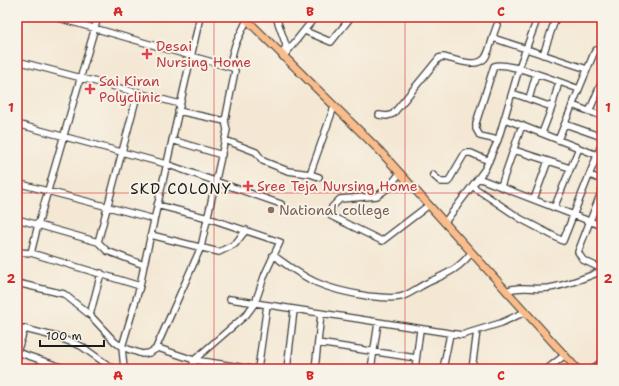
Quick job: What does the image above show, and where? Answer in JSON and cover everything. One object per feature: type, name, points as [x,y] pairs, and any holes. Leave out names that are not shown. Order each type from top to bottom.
[{"type":"main road","points":[[246,18],[400,173],[577,369]]},
{"type":"street","points":[[17,283],[64,294],[90,315],[122,348],[142,354],[149,353],[156,348],[201,247],[227,130],[225,121],[234,71],[233,68],[95,27],[55,17]]},
{"type":"street","points":[[32,253],[38,225],[98,17]]},
{"type":"street","points":[[124,369],[122,348],[140,286],[200,17]]},
{"type":"street","points":[[276,17],[286,45],[283,56]]},
{"type":"street","points":[[283,56],[315,17]]},
{"type":"street","points":[[304,31],[331,42],[351,17]]},
{"type":"street","points":[[445,222],[489,161],[498,140],[519,69],[538,17]]},
{"type":"street","points":[[543,55],[556,17]]},
{"type":"street","points":[[229,66],[234,45],[246,18]]},
{"type":"street","points":[[379,115],[387,116],[393,114],[439,58],[443,57],[472,63],[478,62],[486,57],[498,24]]},
{"type":"street","points":[[493,37],[587,69]]},
{"type":"street","points":[[558,140],[594,53],[596,50],[602,50]]},
{"type":"street","points":[[17,61],[180,104]]},
{"type":"street","points":[[498,140],[480,136],[476,129],[476,123],[494,66],[500,65],[519,69],[579,88]]},
{"type":"street","points":[[528,99],[536,74]]},
{"type":"street","points":[[589,112],[602,81]]},
{"type":"street","points":[[542,133],[559,82]]},
{"type":"street","points":[[98,242],[138,92]]},
{"type":"street","points":[[512,93],[552,106]]},
{"type":"street","points":[[572,105],[602,116]]},
{"type":"street","points":[[310,174],[334,107]]},
{"type":"street","points":[[178,111],[225,121]]},
{"type":"street","points":[[505,119],[600,156]]},
{"type":"street","points":[[17,124],[64,135],[166,164],[281,204]]},
{"type":"street","points":[[564,124],[602,137]]},
{"type":"street","points":[[501,186],[522,125]]},
{"type":"street","points":[[172,140],[222,155]]},
{"type":"street","points":[[225,140],[256,152],[263,161],[288,170],[318,177]]},
{"type":"street","points":[[472,186],[521,219],[564,242],[590,175],[600,156],[602,144]]},
{"type":"street","points":[[554,208],[579,148]]},
{"type":"street","points":[[514,150],[570,168]]},
{"type":"street","points":[[433,175],[442,182],[448,182],[466,153],[471,153],[489,161]]},
{"type":"street","points":[[534,199],[548,161]]},
{"type":"street","points":[[400,173],[388,188],[377,196],[356,196],[336,201],[332,207],[331,216],[382,240],[429,205]]},
{"type":"street","points":[[590,175],[602,180]]},
{"type":"street","points":[[478,178],[602,226]]},
{"type":"street","points":[[17,183],[154,219]]},
{"type":"street","points":[[602,190],[600,203],[580,242],[579,256],[588,264],[602,270]]},
{"type":"street","points":[[158,205],[208,218],[280,242],[273,255],[254,303],[238,324],[225,333],[194,360],[192,369]]},
{"type":"street","points":[[17,219],[98,242],[107,251],[144,265]]},
{"type":"street","points":[[151,235],[201,247],[215,252],[223,251],[235,244],[246,230]]},
{"type":"street","points":[[17,252],[32,253],[140,286]]},
{"type":"street","points":[[273,255],[301,276],[321,286],[345,293],[385,298],[406,295],[419,287],[455,270],[471,252]]},
{"type":"street","points":[[506,291],[517,287],[536,289],[562,285],[602,270]]},
{"type":"street","points":[[90,315],[101,273]]},
{"type":"street","points":[[230,299],[462,336],[525,312]]},
{"type":"street","points":[[258,369],[267,305]]},
{"type":"street","points":[[287,369],[294,310]]},
{"type":"street","points":[[315,369],[321,314]]},
{"type":"street","points":[[371,369],[378,323]]},
{"type":"street","points":[[17,328],[25,328],[57,336],[81,346],[112,368]]},
{"type":"street","points":[[25,328],[17,352],[67,369]]},
{"type":"street","points":[[415,369],[420,330]]},
{"type":"street","points":[[472,369],[477,331]]},
{"type":"street","points":[[443,369],[450,334]]},
{"type":"street","points":[[318,343],[416,358]]},
{"type":"street","points":[[156,348],[221,367],[252,369]]},
{"type":"street","points":[[547,369],[565,355]]},
{"type":"street","points":[[593,369],[602,361]]},
{"type":"place","name":"Desai Nursing Home","points":[[147,54]]},
{"type":"place","name":"Sai Kiran Polyclinic","points":[[90,89]]},
{"type":"place","name":"Sree Teja Nursing Home","points":[[248,186]]},
{"type":"place","name":"National college","points":[[271,210]]},
{"type":"district","name":"SKD COLONY","points":[[181,189]]}]
